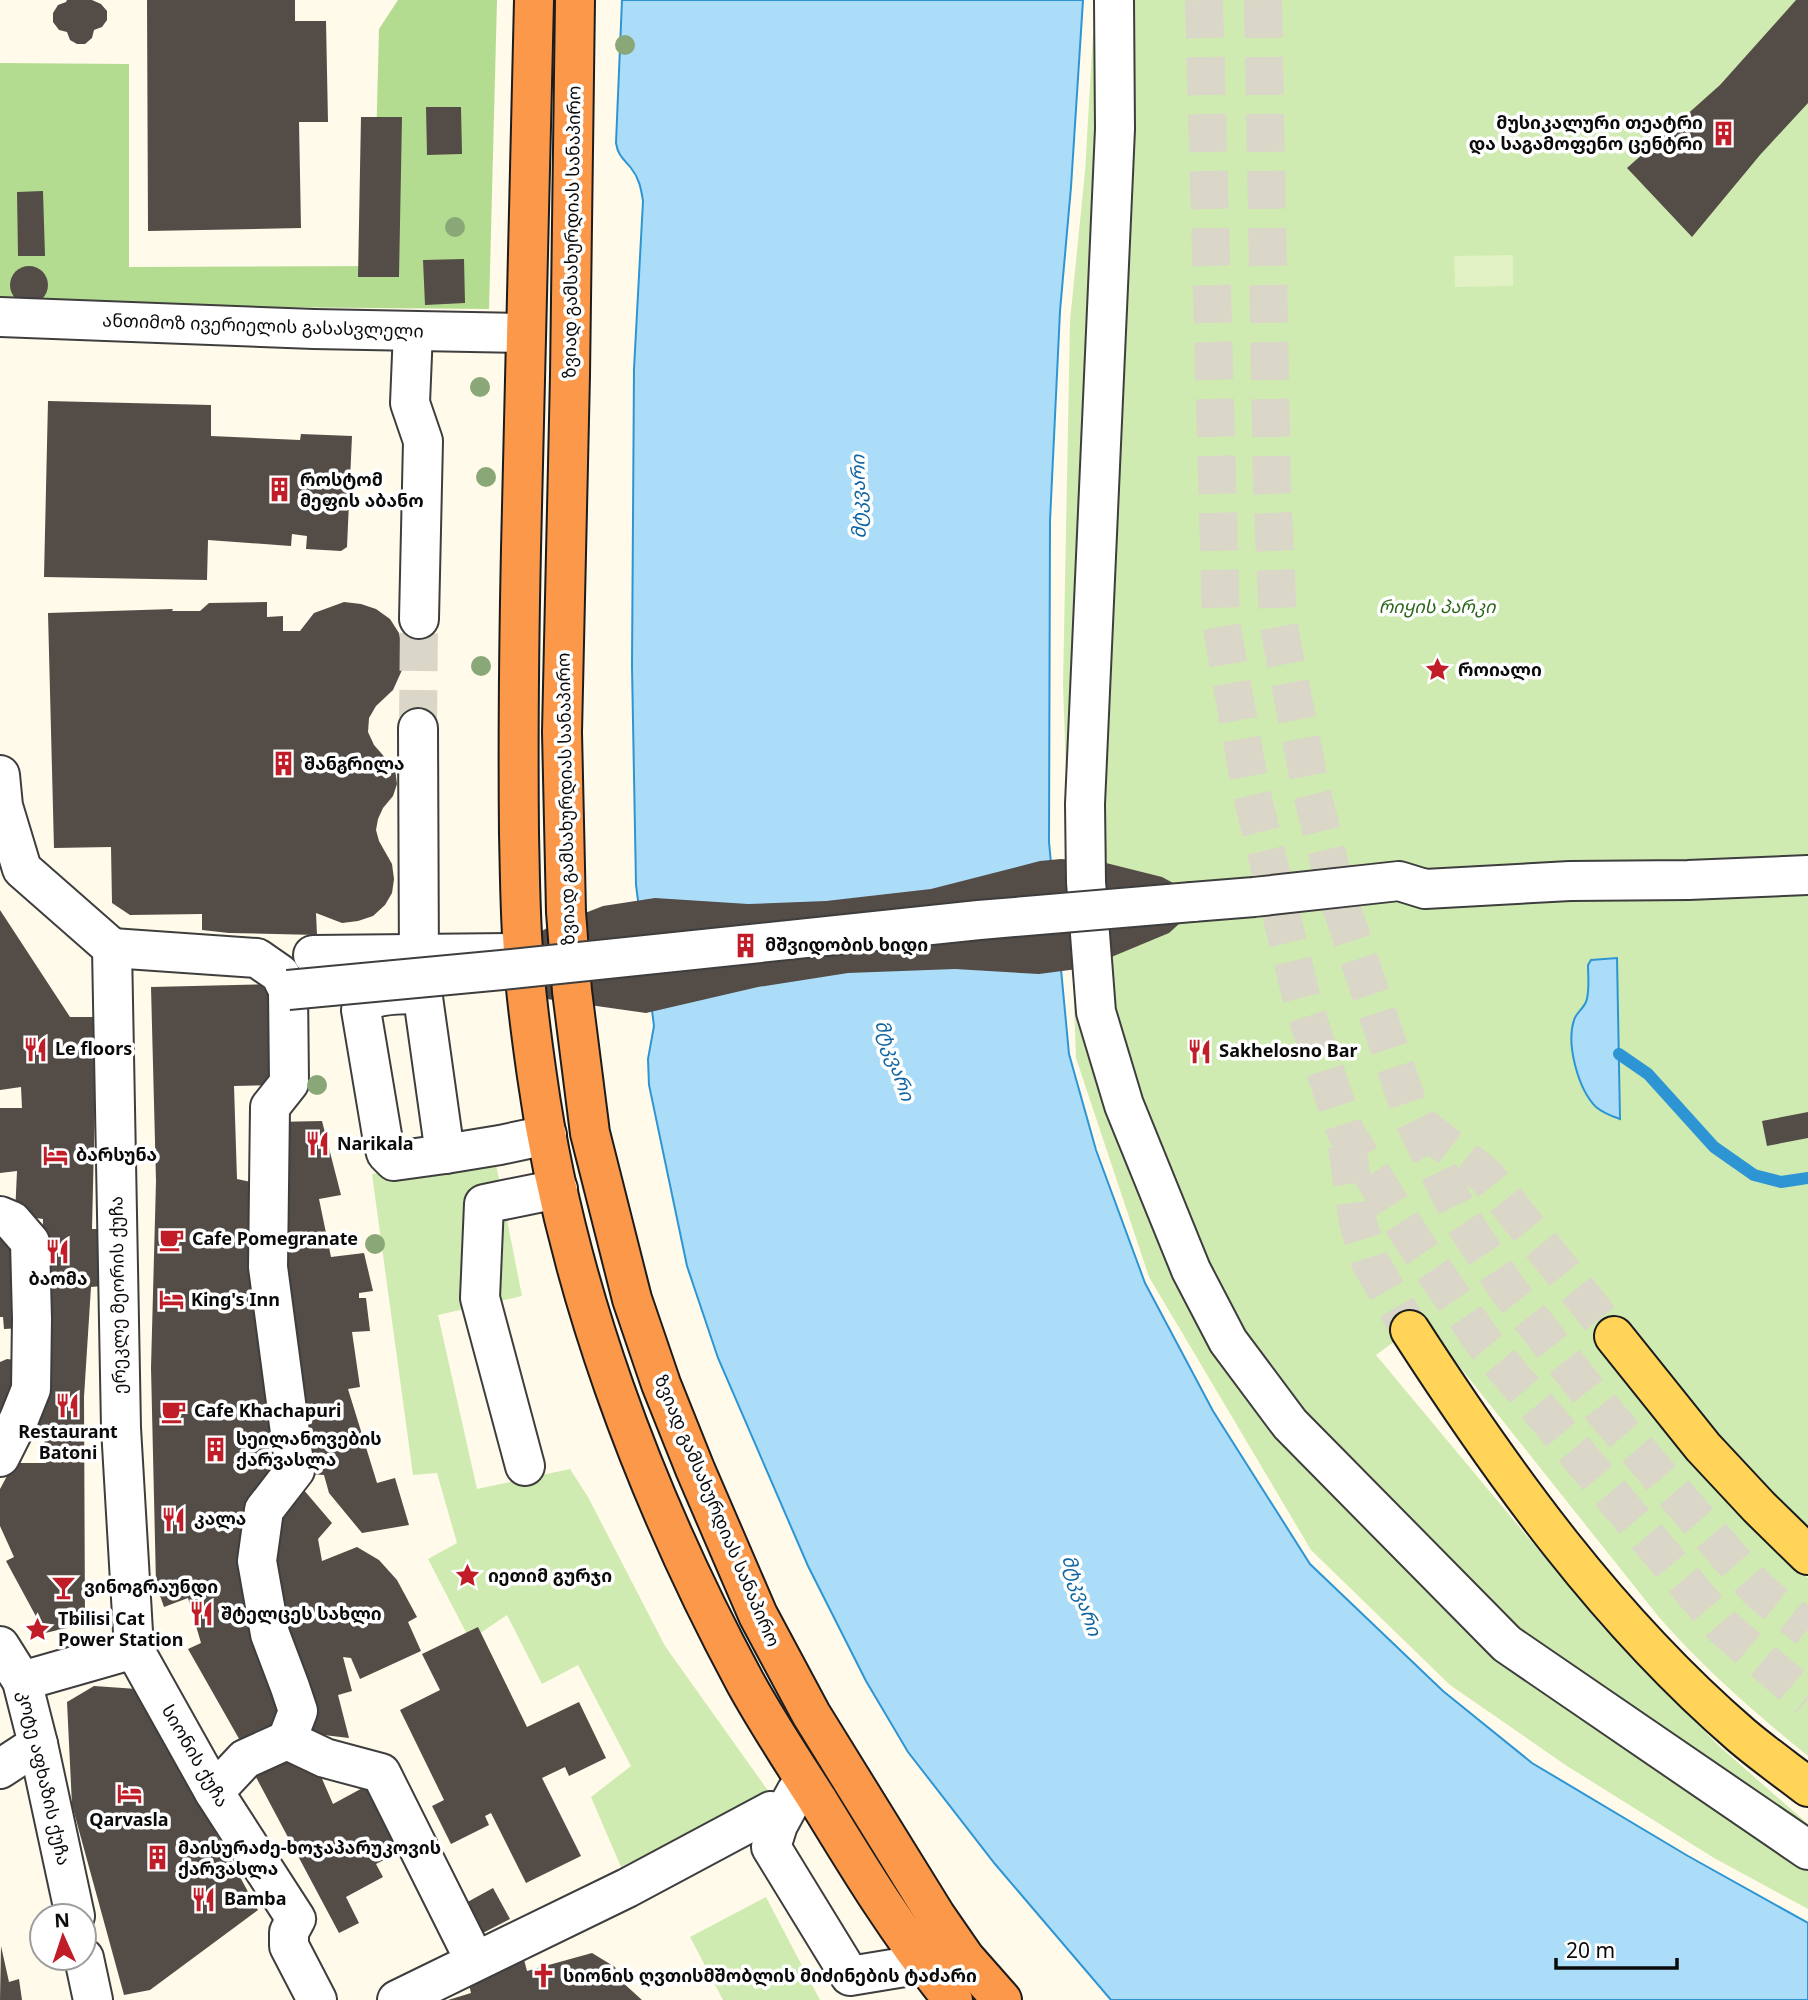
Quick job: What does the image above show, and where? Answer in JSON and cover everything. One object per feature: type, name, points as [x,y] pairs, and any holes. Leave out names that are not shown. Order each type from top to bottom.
[{"type":"highway","points":[[534,0],[519,673],[519,789],[523,953],[537,1079],[558,1188],[594,1326],[658,1500],[696,1585],[776,1735],[858,1867],[923,1964],[953,2000]]},
{"type":"highway","name":"ზვიად გამსახურდიას სანაპირო","points":[[575,0],[562,732],[566,912],[574,1015],[590,1133],[632,1299],[661,1384],[758,1615],[811,1714],[936,1916],[965,1958],[1002,2000]]},
{"type":"main road","points":[[1410,1331],[1468,1419],[1534,1511],[1618,1613],[1682,1680],[1742,1736],[1808,1787]]},
{"type":"main road","points":[[1614,1336],[1703,1447],[1808,1555]]},
{"type":"street","points":[[1114,0],[1115,129],[1085,804],[1086,882],[1096,1012],[1124,1105],[1191,1270],[1228,1341],[1290,1424],[1507,1644],[1808,1850]]},
{"type":"street","name":"ანთიმოზ ივერიელის გასასვლელი","points":[[0,317],[526,333]]},
{"type":"street","points":[[413,331],[410,403],[423,441],[418,619]]},
{"type":"street","points":[[418,728],[418,953],[445,1154]]},
{"type":"street","points":[[0,775],[3,806],[22,869],[112,948],[257,957],[280,974],[288,990],[289,1083],[270,1107],[268,1267],[295,1470],[264,1510],[257,1561],[270,1634],[298,1711],[287,1740],[245,1759],[214,1792]]},
{"type":"street","points":[[288,990],[979,920],[1254,897],[1399,881],[1425,889],[1570,881],[1688,880],[1808,874]]},
{"type":"street","name":"ერეკლე მეორის ქუჩა","points":[[112,948],[121,1428],[134,1649]]},
{"type":"street","points":[[313,955],[523,953]]},
{"type":"street","points":[[423,993],[372,998],[365,1002],[361,1010],[386,1153],[394,1161],[547,1135]]},
{"type":"street","points":[[524,1466],[480,1298],[484,1204],[558,1188]]},
{"type":"street","points":[[0,1216],[12,1221],[30,1242],[32,1319],[31,1389],[0,1457]]},
{"type":"street","name":"კოტე აფხაზის ქუჩა","points":[[0,1646],[22,1681],[72,1902]]},
{"type":"street","points":[[22,1681],[134,1649]]},
{"type":"street","name":"სიონის ქუჩა","points":[[134,1649],[214,1792],[296,1919],[289,1932],[289,1946],[317,2000]]},
{"type":"street","points":[[287,1740],[325,1758],[381,1773],[475,1961]]},
{"type":"street","points":[[0,1769],[38,1744]]},
{"type":"street","points":[[804,1778],[778,1825],[771,1847],[850,1976],[923,1964]]},
{"type":"street","points":[[397,2000],[475,1961],[635,1901],[771,1811]]},
{"type":"street","points":[[87,1972],[93,2000]]},
{"type":"green space","points":[[398,0],[497,0],[489,309],[0,305],[0,63],[129,64],[129,267],[373,266],[379,29]]},
{"type":"green space","name":"რიყის პარკი","points":[[1095,0],[1808,0],[1808,1535],[1775,1545],[1808,1578],[1808,1756],[1730,1689],[1658,1616],[1421,1318],[1410,1330],[1376,1355],[1601,1625],[1719,1746],[1808,1824],[1808,1909],[1714,1858],[1567,1766],[1450,1685],[1311,1550],[1149,1277],[1076,1058],[1063,686],[1070,321],[1085,172]]},
{"type":"green space","points":[[1513,255],[1513,286],[1455,287],[1454,256]]},
{"type":"green space","points":[[495,1159],[522,1296],[438,1315],[477,1489],[570,1469],[588,1497],[665,1646],[769,1792],[621,1867],[591,1797],[631,1766],[578,1665],[542,1684],[507,1615],[470,1640],[428,1559],[457,1543],[437,1473],[413,1475],[372,1174]]},
{"type":"green space","points":[[766,1897],[820,2000],[723,2000],[690,1937]]},
{"type":"water","name":"მტკვარი","points":[[622,0],[1083,0],[1060,311],[1050,521],[1049,842],[1069,1054],[1096,1150],[1145,1283],[1213,1411],[1310,1564],[1443,1691],[1532,1763],[1688,1856],[1808,1923],[1808,2000],[1111,2000],[995,1864],[908,1752],[866,1681],[808,1566],[718,1358],[687,1266],[649,1085],[648,1059],[654,1026],[636,885],[632,666],[634,369],[643,201],[638,179],[620,154],[616,143]]},
{"type":"water","points":[[1617,958],[1620,1119],[1601,1111],[1590,1099],[1575,1066],[1572,1041],[1574,1020],[1587,998],[1588,965],[1591,960]]},
{"type":"building","points":[[67,0],[92,0],[107,11],[107,20],[102,27],[94,30],[92,38],[85,44],[70,40],[67,32],[59,30],[53,22],[53,13],[58,5]]},
{"type":"building","points":[[147,0],[295,0],[295,21],[326,21],[328,122],[299,122],[301,228],[148,231]]},
{"type":"building","name":"მუსიკალური თეატრი და საგამოფენო ცენტრი","points":[[1796,0],[1808,0],[1808,103],[1760,155],[1692,237],[1627,168],[1720,85]]},
{"type":"building","points":[[426,107],[461,107],[462,154],[427,155]]},
{"type":"building","points":[[361,117],[402,117],[399,277],[358,277]]},
{"type":"building","points":[[43,191],[45,256],[18,256],[17,192]]},
{"type":"building","points":[[464,259],[465,303],[425,305],[423,260]]},
{"type":"building","points":[[29,266],[42,272],[48,285],[42,298],[29,304],[16,298],[10,285],[16,272]]},
{"type":"building","points":[[48,401],[211,405],[211,436],[300,440],[301,434],[352,436],[347,547],[341,551],[306,549],[307,536],[292,534],[291,546],[208,540],[207,580],[44,577]]},
{"type":"building","name":"შანგრილა","points":[[267,602],[267,617],[283,616],[283,631],[300,631],[314,613],[344,602],[376,609],[390,619],[399,633],[403,654],[402,670],[393,690],[376,706],[369,718],[368,732],[374,745],[395,769],[397,784],[393,796],[383,808],[376,830],[392,864],[392,893],[385,905],[373,916],[358,921],[342,923],[316,913],[317,935],[202,930],[202,914],[130,915],[112,903],[111,847],[54,848],[48,613],[173,609],[172,611],[200,611],[209,603]]},
{"type":"building","points":[[1061,859],[1102,862],[1162,877],[1188,891],[1189,915],[1169,933],[1085,968],[1039,974],[955,969],[848,973],[758,987],[646,1013],[540,998],[513,947],[549,927],[603,906],[655,898],[748,904],[826,901],[931,889],[1040,861]]},
{"type":"building","points":[[0,910],[70,1017],[97,1017],[92,1229],[103,1229],[103,1286],[91,1287],[84,1397],[85,1624],[45,1633],[6,1561],[14,1557],[0,1526],[0,1489],[14,1463],[46,1463],[44,1437],[23,1433],[42,1256],[43,1219],[15,1215],[17,1171],[0,1173],[0,1108],[22,1108],[21,1087],[0,1090]]},
{"type":"building","points":[[276,984],[279,1085],[234,1086],[237,1179],[251,1182],[283,1470],[255,1509],[282,1732],[242,1744],[188,1649],[201,1643],[188,1598],[164,1607],[156,1584],[151,1368],[156,1181],[151,987]]},
{"type":"building","points":[[1808,1112],[1808,1138],[1767,1146],[1762,1121]]},
{"type":"building","points":[[322,1121],[341,1195],[319,1199],[331,1257],[364,1253],[373,1291],[359,1293],[359,1298],[366,1298],[370,1331],[352,1332],[360,1387],[348,1389],[377,1483],[395,1478],[409,1525],[362,1533],[329,1493],[324,1475],[308,1474],[294,1396],[274,1122]]},
{"type":"building","points":[[0,1231],[14,1233],[22,1328],[4,1329],[3,1317],[0,1317]]},
{"type":"building","points":[[7,1359],[23,1361],[0,1431],[0,1362]]},
{"type":"building","points":[[303,1489],[332,1523],[318,1539],[322,1561],[357,1547],[379,1560],[397,1580],[417,1617],[408,1622],[421,1651],[360,1679],[351,1658],[343,1657],[352,1691],[338,1695],[349,1738],[298,1732],[268,1511]]},
{"type":"building","points":[[478,1627],[527,1727],[579,1702],[606,1758],[569,1776],[565,1767],[542,1778],[581,1856],[526,1883],[491,1813],[485,1816],[489,1825],[451,1844],[432,1806],[444,1800],[400,1710],[440,1690],[422,1654]]},
{"type":"building","name":"მაისურაძე-ხოჯაპარუკოვის ქარვასლა","points":[[94,1686],[137,1689],[258,1910],[150,1990],[124,1995],[72,1805],[67,1702]]},
{"type":"building","points":[[310,1751],[333,1804],[368,1785],[403,1850],[376,1864],[383,1877],[346,1897],[359,1923],[339,1933],[249,1764]]},
{"type":"building","points":[[493,1888],[510,1919],[479,1935],[462,1905]]},
{"type":"building","points":[[1,1946],[9,1982],[19,1979],[22,2000],[0,2000]]},
{"type":"building","name":"სიონის ღვთისმშობლის მიძინების ტაძარი","points":[[522,1952],[527,1971],[592,1953],[615,1967],[621,1981],[642,2000],[448,2000],[471,1993],[466,1972]]},
{"type":"waterway","points":[[1619,1054],[1648,1074],[1714,1147],[1754,1175],[1781,1182],[1808,1178]]},
{"type":"tunnel","points":[[1204,0],[1221,623],[1251,791],[1303,1004],[1346,1133],[1415,1243],[1484,1343],[1723,1627],[1808,1699]]},
{"type":"tunnel","points":[[1263,0],[1272,488],[1278,622],[1310,785],[1337,894],[1413,1119],[1463,1221],[1507,1288],[1601,1408],[1759,1591],[1808,1629]]},
{"type":"tunnel","points":[[418,728],[419,619]]},
{"type":"tunnel","points":[[1420,1125],[1486,1176],[1614,1336]]},
{"type":"tunnel","points":[[1347,1146],[1358,1223],[1370,1262],[1410,1330]]},
{"type":"place","name":"მუსიკალური თეატრი და საგამოფენო ცენტრი","points":[[1723,133]]},
{"type":"place","name":"როსტომ მეფის აბანო","points":[[280,490]]},
{"type":"place","name":"როიალი","points":[[1438,670]]},
{"type":"place","name":"შანგრილა","points":[[284,764]]},
{"type":"place","name":"მშვიდობის ხიდი","points":[[745,945]]},
{"type":"place","name":"Le floors","points":[[35,1049]]},
{"type":"place","name":"Sakhelosno Bar","points":[[1199,1051]]},
{"type":"place","name":"Narikala","points":[[317,1144]]},
{"type":"place","name":"ბარსუნა","points":[[56,1155]]},
{"type":"place","name":"Cafe Pomegranate","points":[[172,1239]]},
{"type":"place","name":"ბაომა","points":[[58,1252]]},
{"type":"place","name":"King's Inn","points":[[171,1300]]},
{"type":"place","name":"Restaurant Batoni","points":[[68,1405]]},
{"type":"place","name":"Cafe Khachapuri","points":[[174,1411]]},
{"type":"place","name":"სეილანოვების ქარვასლა","points":[[216,1449]]},
{"type":"place","name":"კალა","points":[[174,1519]]},
{"type":"place","name":"იეთიმ გურჯი","points":[[468,1576]]},
{"type":"place","name":"ვინოგრაუნდი","points":[[64,1587]]},
{"type":"place","name":"შტელცეს სახლი","points":[[201,1614]]},
{"type":"place","name":"Tbilisi Cat Power Station","points":[[38,1629]]},
{"type":"place","name":"Qarvasla","points":[[129,1793]]},
{"type":"place","name":"მაისურაძე-ხოჯაპარუკოვის ქარვასლა","points":[[158,1858]]},
{"type":"place","name":"Bamba","points":[[204,1899]]},
{"type":"place","name":"სიონის ღვთისმშობლის მიძინების ტაძარი","points":[[543,1976]]}]
